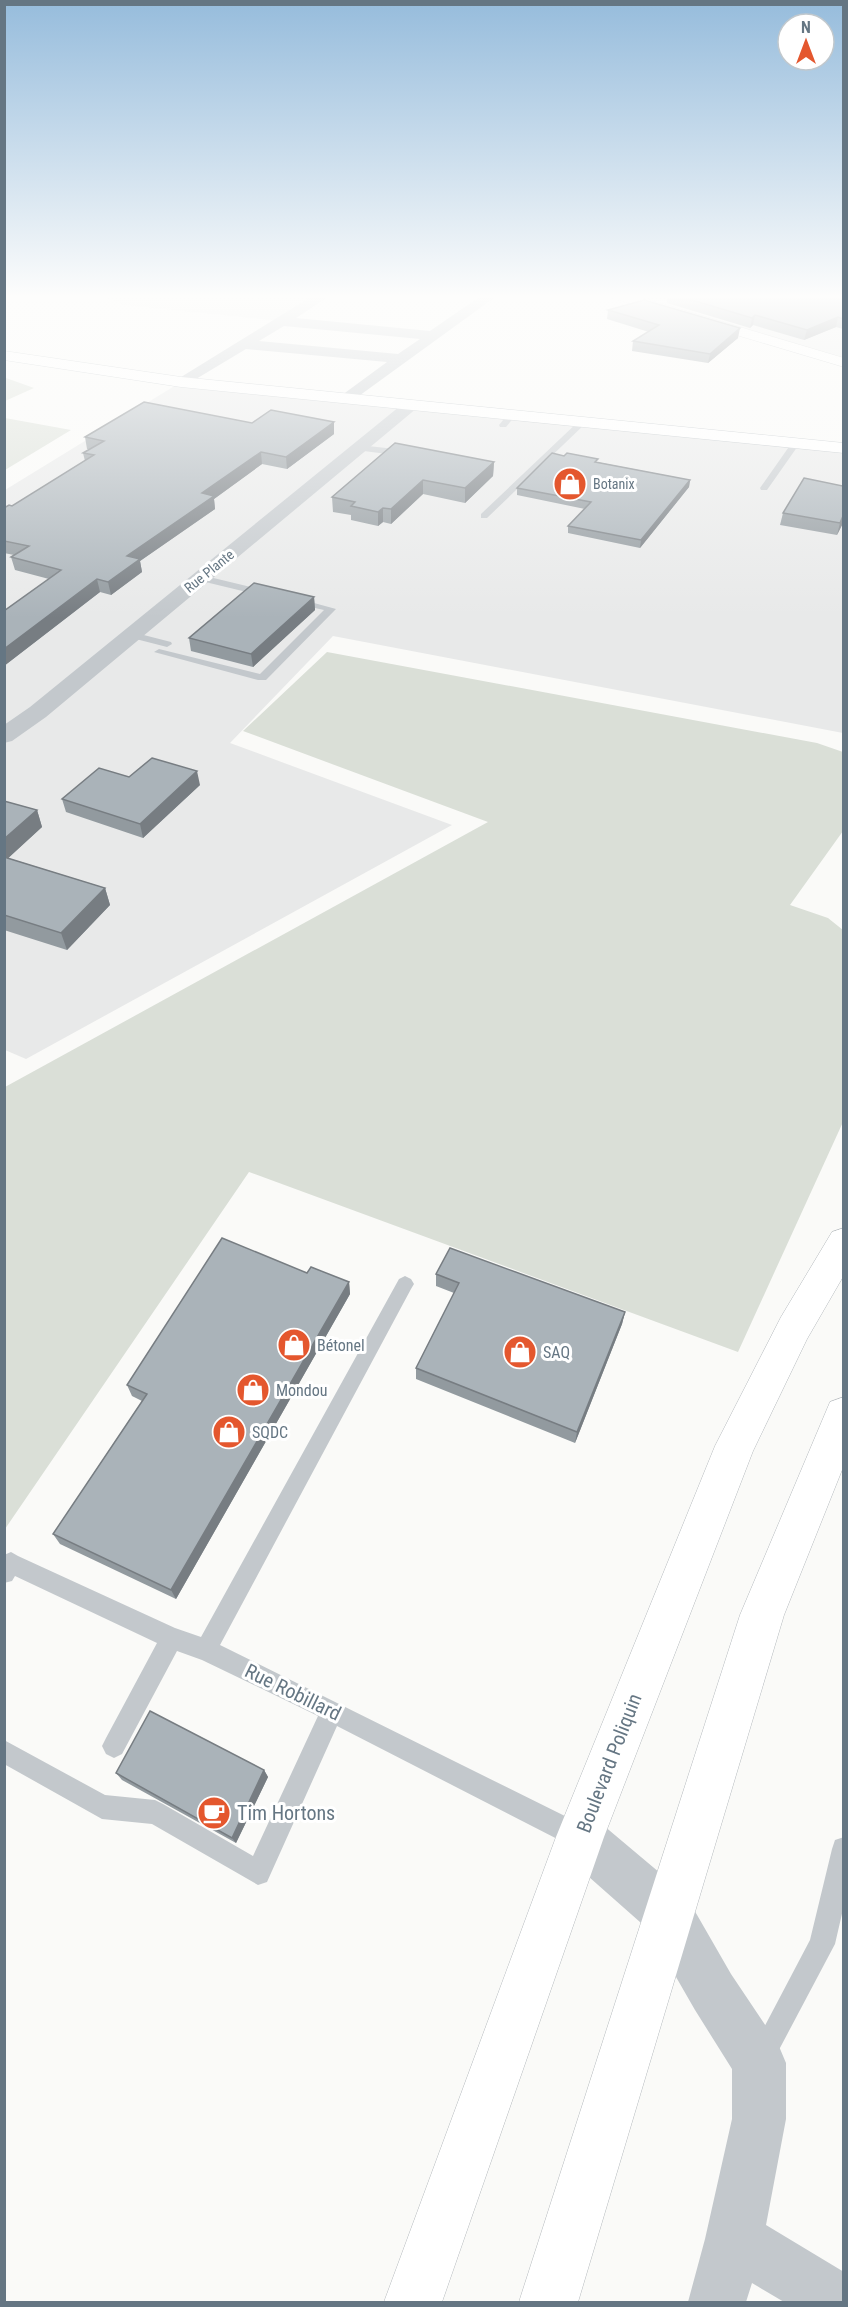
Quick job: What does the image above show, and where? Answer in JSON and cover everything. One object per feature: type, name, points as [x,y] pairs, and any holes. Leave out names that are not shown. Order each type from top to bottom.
[{"type":"main road","points":[[389,403],[507,420],[583,422],[843,448]]},
{"type":"main road","name":"Boulevard Poliquin","points":[[413,2302],[580,1837],[735,1446],[794,1328],[843,1242]]},
{"type":"main road","points":[[548,2302],[762,1615],[843,1415]]},
{"type":"street","name":"Rue Plante","points":[[4,736],[38,712],[411,405]]},
{"type":"street","points":[[580,1837],[668,1912],[713,1992],[759,2063],[759,2119],[734,2239],[717,2302]]},
{"type":"street","points":[[734,2239],[838,2302]]},
{"type":"lane","points":[[484,516],[583,422]]},
{"type":"lane","points":[[764,488],[796,443]]},
{"type":"lane","points":[[359,448],[395,452]]},
{"type":"lane","points":[[159,652],[262,678],[331,609],[201,578]]},
{"type":"lane","points":[[132,635],[168,644]]},
{"type":"lane","points":[[206,1650],[405,1284]]},
{"type":"lane","name":"Rue Robillard","points":[[4,1573],[11,1563],[171,1638],[206,1650],[580,1837]]},
{"type":"lane","points":[[114,1746],[171,1638]]},
{"type":"lane","points":[[4,1751],[102,1807],[155,1812],[258,1873],[332,1711]]},
{"type":"lane","points":[[759,2063],[822,1944],[843,1849]]},
{"type":"shaded area","points":[[147,403],[376,403],[843,452],[843,733],[333,636],[230,743],[452,825],[26,1059],[5,1050],[5,490]]},
{"type":"shaded area","points":[[5,418],[71,430],[5,470]]},
{"type":"shaded area","points":[[327,652],[817,743],[843,752],[843,831],[790,905],[828,918],[843,930],[843,1122],[738,1352],[249,1172],[5,1529],[5,1087],[488,822],[243,731]]},
{"type":"building","points":[[143,403],[252,423],[271,410],[334,422],[286,457],[261,452],[202,493],[214,496],[127,556],[140,559],[108,582],[97,579],[4,649],[4,611],[61,570],[11,557],[29,546],[4,541],[4,508],[12,506],[94,455],[83,453],[104,441],[85,437]]},
{"type":"building","points":[[395,443],[494,462],[465,488],[423,480],[391,509],[383,508],[378,512],[351,506],[355,502],[332,497]]},
{"type":"building","points":[[552,453],[564,456],[567,453],[598,459],[595,462],[690,480],[641,540],[568,526],[591,502],[517,488]]},
{"type":"building","points":[[804,478],[843,486],[843,516],[840,523],[783,513]]},
{"type":"building","points":[[254,583],[314,597],[251,654],[189,638]]},
{"type":"building","points":[[152,758],[197,771],[140,824],[62,799],[99,768],[129,777]]},
{"type":"building","points":[[4,801],[37,810],[4,839]]},
{"type":"building","points":[[4,857],[105,888],[61,933],[4,915]]},
{"type":"building","points":[[222,1238],[307,1273],[311,1267],[349,1282],[171,1590],[53,1534],[147,1394],[127,1385]]},
{"type":"building","name":"SAQ","points":[[450,1248],[625,1312],[577,1432],[416,1368],[459,1283],[436,1274]]},
{"type":"building","name":"Tim Hortons","points":[[150,1711],[264,1770],[232,1838],[116,1773]]},
{"type":"place","name":"Botanix","points":[[570,484]]},
{"type":"place","name":"Bétonel","points":[[294,1345]]},
{"type":"place","name":"SAQ","points":[[520,1352]]},
{"type":"place","name":"Mondou","points":[[253,1390]]},
{"type":"place","name":"SQDC","points":[[229,1432]]},
{"type":"place","name":"Tim Hortons","points":[[214,1813]]}]
